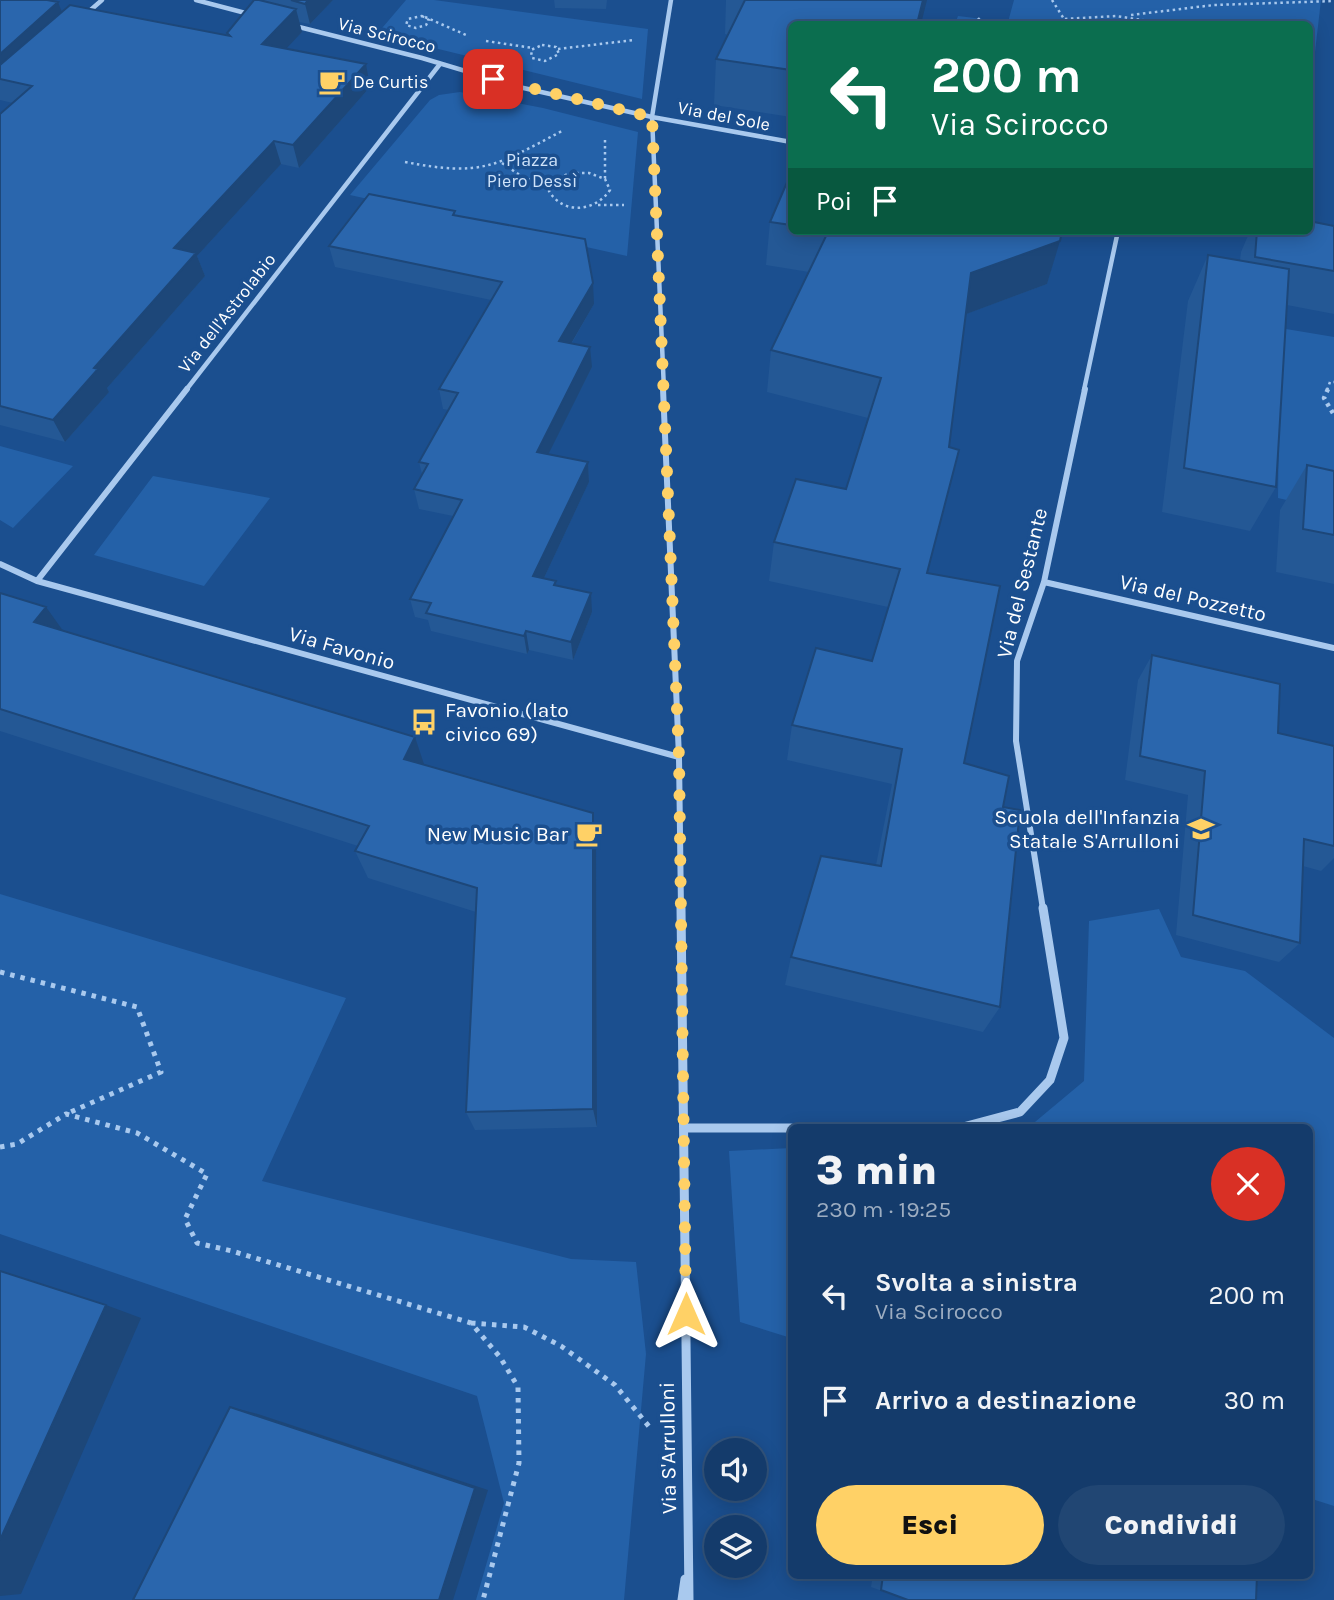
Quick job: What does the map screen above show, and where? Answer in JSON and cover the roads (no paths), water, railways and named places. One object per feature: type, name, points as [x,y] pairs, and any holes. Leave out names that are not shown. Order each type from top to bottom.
[{"type":"street","points":[[81,19],[102,0]]},
{"type":"street","points":[[196,0],[261,17]]},
{"type":"street","name":"Via S'Arrulloni","points":[[671,0],[652,117],[679,757],[690,1600]]},
{"type":"street","name":"Via Scirocco","points":[[287,24],[519,87],[652,117]]},
{"type":"street","name":"Via dell'Astrolabio","points":[[37,581],[440,64]]},
{"type":"street","name":"Via del Sole","points":[[652,117],[788,141]]},
{"type":"street","name":"Via del Sestante","points":[[974,1124],[1020,1112],[1050,1080],[1065,1038],[1016,741],[1017,661],[1044,582],[1117,235]]},
{"type":"street","name":"Via Favonio","points":[[0,564],[37,581],[679,757]]},
{"type":"street","name":"Via del Pozzetto","points":[[1044,582],[1334,648]]},
{"type":"street","points":[[684,1128],[788,1128]]},
{"type":"street","name":"Via S'Arrulloni","points":[[682,1600],[689,1554]]},
{"type":"place","name":"De Curtis","points":[[332,82]]},
{"type":"place","name":"Favonio (lato civico 69)","points":[[424,722]]},
{"type":"place","name":"Scuola dell'Infanzia Statale S'Arrulloni","points":[[1201,829]]},
{"type":"place","name":"New Music Bar","points":[[589,834]]},
{"type":"park label","name":"Piazza Piero Dessì","points":[[532,170]]}]
